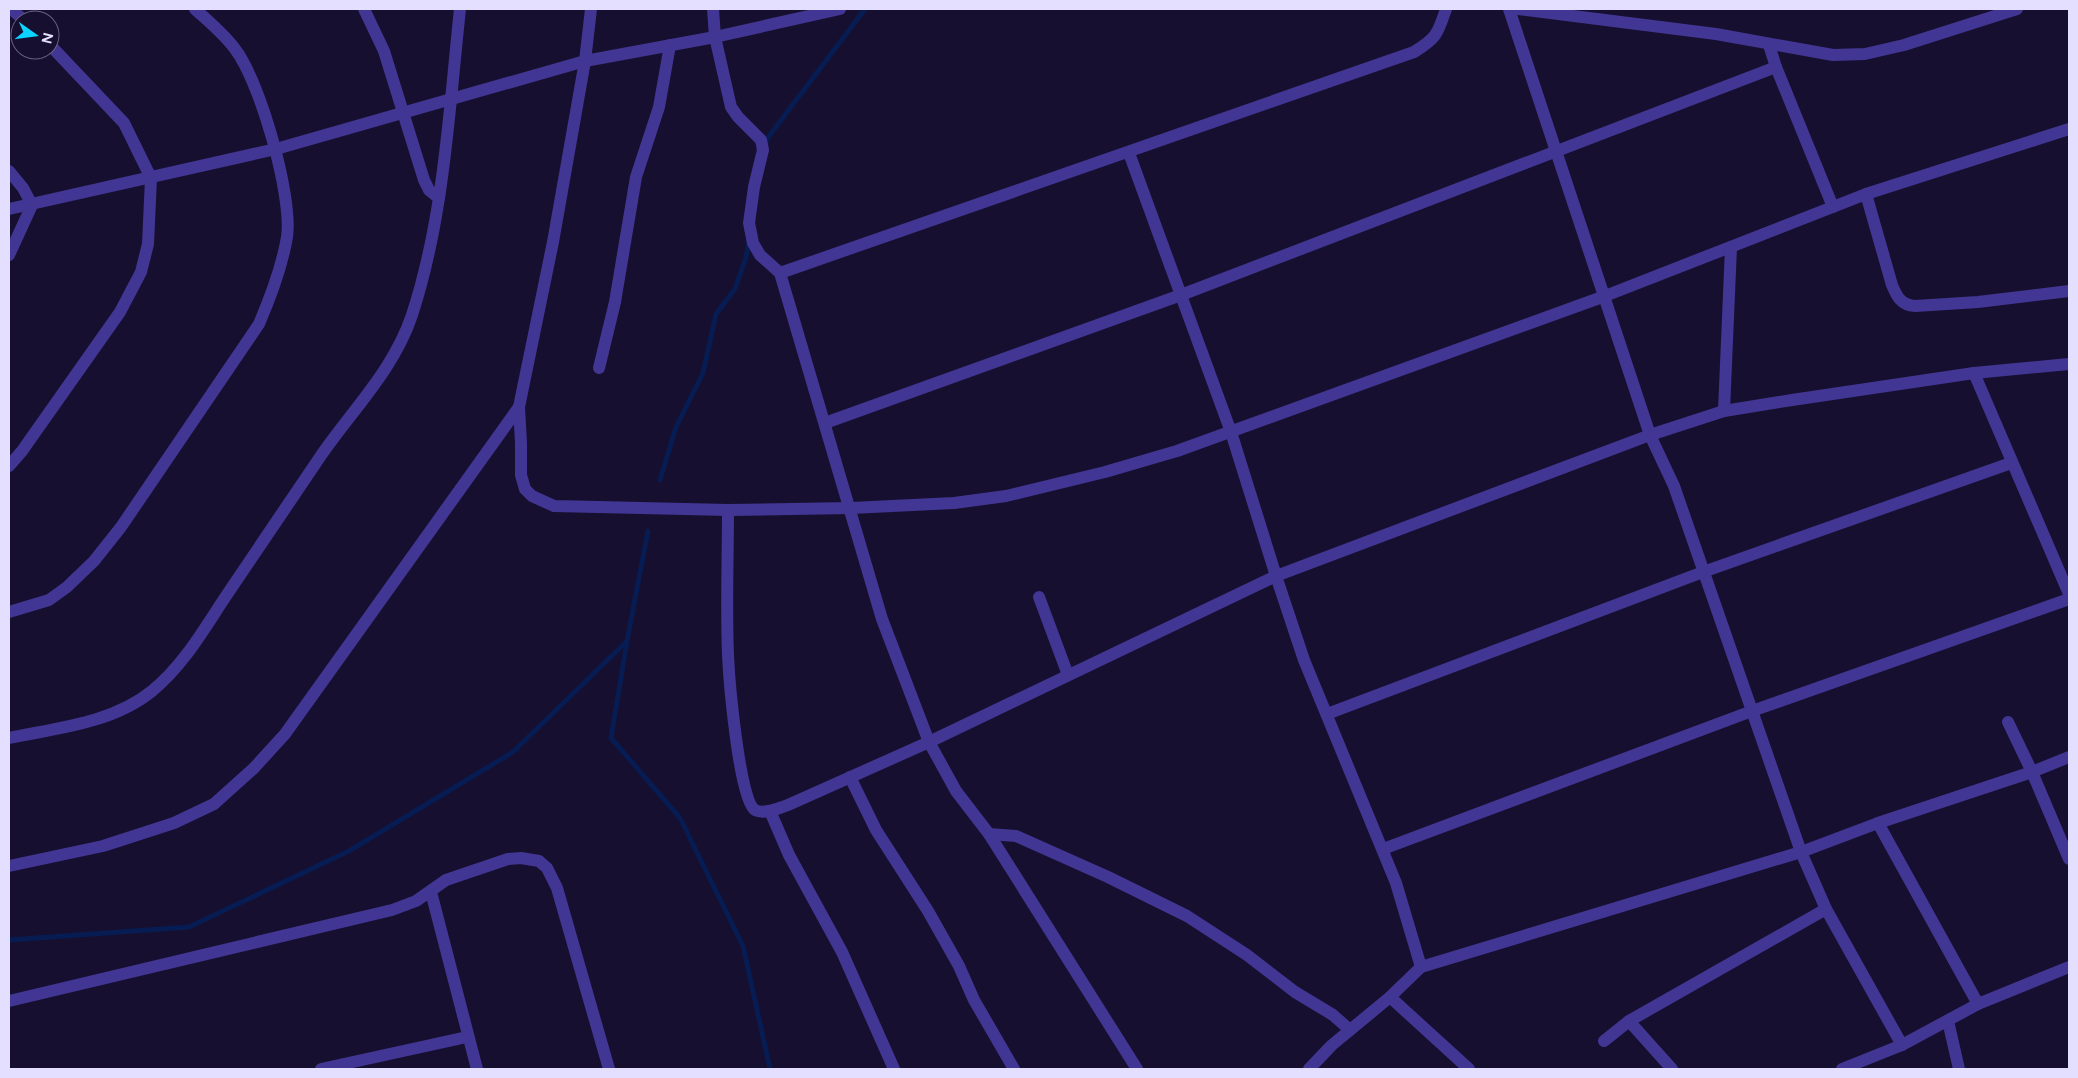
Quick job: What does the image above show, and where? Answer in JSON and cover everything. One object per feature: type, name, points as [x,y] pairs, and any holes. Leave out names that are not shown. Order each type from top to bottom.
[{"type":"street","points":[[9,612],[49,600],[67,587],[94,561],[121,526],[259,324],[271,296],[287,236],[285,196],[276,149],[256,88],[236,50],[195,9]]},
{"type":"street","points":[[364,9],[384,51],[424,180],[429,190],[439,198]]},
{"type":"street","points":[[9,738],[108,716],[130,706],[153,691],[190,650],[336,434],[375,387],[398,347],[412,315],[439,198],[460,9]]},
{"type":"street","points":[[591,9],[585,61],[554,242],[518,407],[521,475],[525,489],[532,496],[543,502],[554,506],[574,508],[728,510],[850,508],[954,503],[1006,496],[1105,472],[1177,452],[1605,296],[1866,194],[2069,129]]},
{"type":"street","points":[[713,9],[715,37],[731,107],[738,117],[761,140],[762,150],[749,223],[753,243],[760,255],[780,273],[826,423],[882,619],[929,742],[956,791],[989,834],[1137,1069]]},
{"type":"street","points":[[9,209],[276,149],[585,61],[715,37],[824,11],[840,9]]},
{"type":"street","points":[[780,273],[1129,153],[1414,52],[1432,41],[1440,28],[1446,9]]},
{"type":"street","points":[[1509,9],[1650,436],[1674,486],[1802,852],[1826,909],[1902,1045]]},
{"type":"street","points":[[1518,9],[1716,34],[1833,55],[1865,54],[1904,45],[2017,9]]},
{"type":"street","points":[[599,368],[615,302],[636,177],[659,107],[670,45]]},
{"type":"street","points":[[1769,45],[1776,67],[1833,207]]},
{"type":"street","points":[[9,466],[22,451],[120,312],[141,272],[148,244],[151,178],[124,123],[60,56]]},
{"type":"street","points":[[826,423],[1182,295],[1776,67]]},
{"type":"street","points":[[1129,153],[1231,432],[1304,660],[1396,883],[1421,967]]},
{"type":"street","points":[[9,172],[23,188],[32,205]]},
{"type":"street","points":[[1866,194],[1892,285],[1898,297],[1905,304],[1915,306],[1978,302],[2069,291]]},
{"type":"street","points":[[9,255],[32,205]]},
{"type":"street","points":[[1724,411],[1731,247]]},
{"type":"street","points":[[728,510],[728,655],[740,761],[744,788],[750,805],[756,810],[770,811],[788,805],[929,742],[1276,576],[1650,436],[1724,411],[1974,373],[2069,364]]},
{"type":"street","points":[[1974,373],[2011,463],[2069,594]]},
{"type":"street","points":[[9,866],[103,846],[174,823],[214,804],[254,768],[285,734],[518,407]]},
{"type":"street","points":[[1327,714],[1703,572],[2011,463]]},
{"type":"street","points":[[1039,598],[1068,675]]},
{"type":"street","points":[[1383,849],[1752,711],[2069,599]]},
{"type":"street","points":[[2008,722],[2032,772],[2069,859]]},
{"type":"street","points":[[1309,1069],[1332,1044],[1390,997],[1421,967],[1802,852],[1878,823],[2032,772],[2069,757]]},
{"type":"street","points":[[850,777],[876,830],[928,911],[959,966],[974,1000],[1014,1069]]},
{"type":"street","points":[[770,811],[789,855],[842,952],[894,1069]]},
{"type":"street","points":[[1878,823],[1978,1004]]},
{"type":"street","points":[[989,834],[1016,836],[1108,877],[1186,916],[1247,955],[1295,992],[1333,1015],[1350,1030]]},
{"type":"street","points":[[9,1001],[392,910],[416,901],[446,880],[508,858],[521,858],[539,861],[547,868],[557,888],[609,1069]]},
{"type":"street","points":[[431,892],[477,1069]]},
{"type":"street","points":[[1604,1042],[1629,1021],[1826,909]]},
{"type":"street","points":[[1842,1069],[1902,1045],[1978,1004],[2069,967]]},
{"type":"street","points":[[1390,997],[1468,1069]]},
{"type":"street","points":[[1629,1021],[1672,1069]]},
{"type":"street","points":[[1948,1021],[1959,1069]]},
{"type":"street","points":[[321,1069],[468,1037]]},
{"type":"waterway","points":[[766,144],[766,140],[865,9]]},
{"type":"waterway","points":[[660,480],[676,427],[703,373],[716,314],[735,289],[746,257],[749,241]]},
{"type":"waterway","points":[[9,940],[189,927],[349,851],[513,752],[627,641],[648,531]]},
{"type":"waterway","points":[[627,641],[611,738],[680,818],[743,946],[770,1069]]}]
